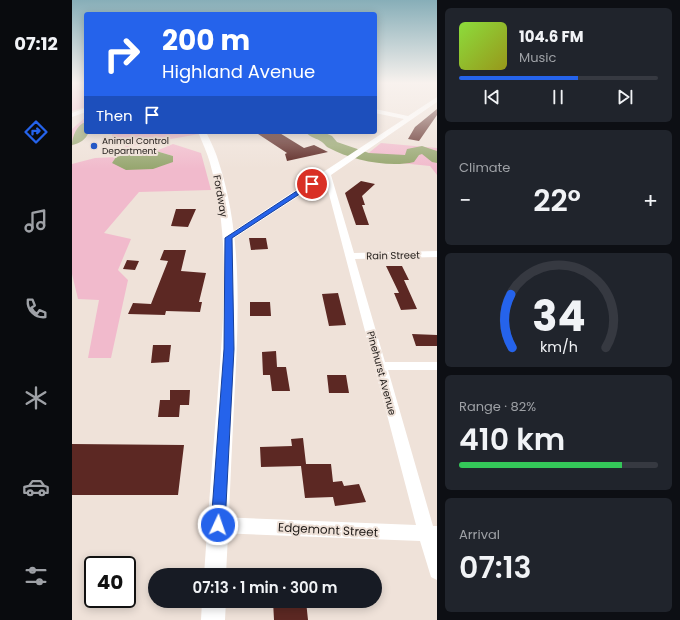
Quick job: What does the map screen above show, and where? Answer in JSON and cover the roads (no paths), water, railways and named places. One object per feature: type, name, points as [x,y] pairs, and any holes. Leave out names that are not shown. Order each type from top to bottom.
[{"type":"street","points":[[72,115],[83,111]]},
{"type":"street","points":[[377,111],[410,118]]},
{"type":"street","points":[[228,238],[327,174],[420,111]]},
{"type":"street","name":"Fordway","points":[[203,134],[216,170],[228,238],[229,349],[215,568]]},
{"type":"street","name":"Pinehurst Avenue","points":[[327,174],[381,366],[432,534],[437,571]]},
{"type":"street","name":"Rain Street","points":[[350,256],[437,254]]},
{"type":"street","points":[[381,366],[437,366]]},
{"type":"street","name":"Edgemont Street","points":[[218,525],[432,534]]},
{"type":"street","points":[[213,620],[214,608]]},
{"type":"waterway","points":[[72,141],[79,138],[84,129]]},
{"type":"waterway","points":[[317,134],[327,139],[332,145],[367,157],[398,160],[409,159],[412,156],[412,152],[422,150],[432,153],[437,159]]},
{"type":"place","name":"Animal Control Department","points":[[94,146]]}]
